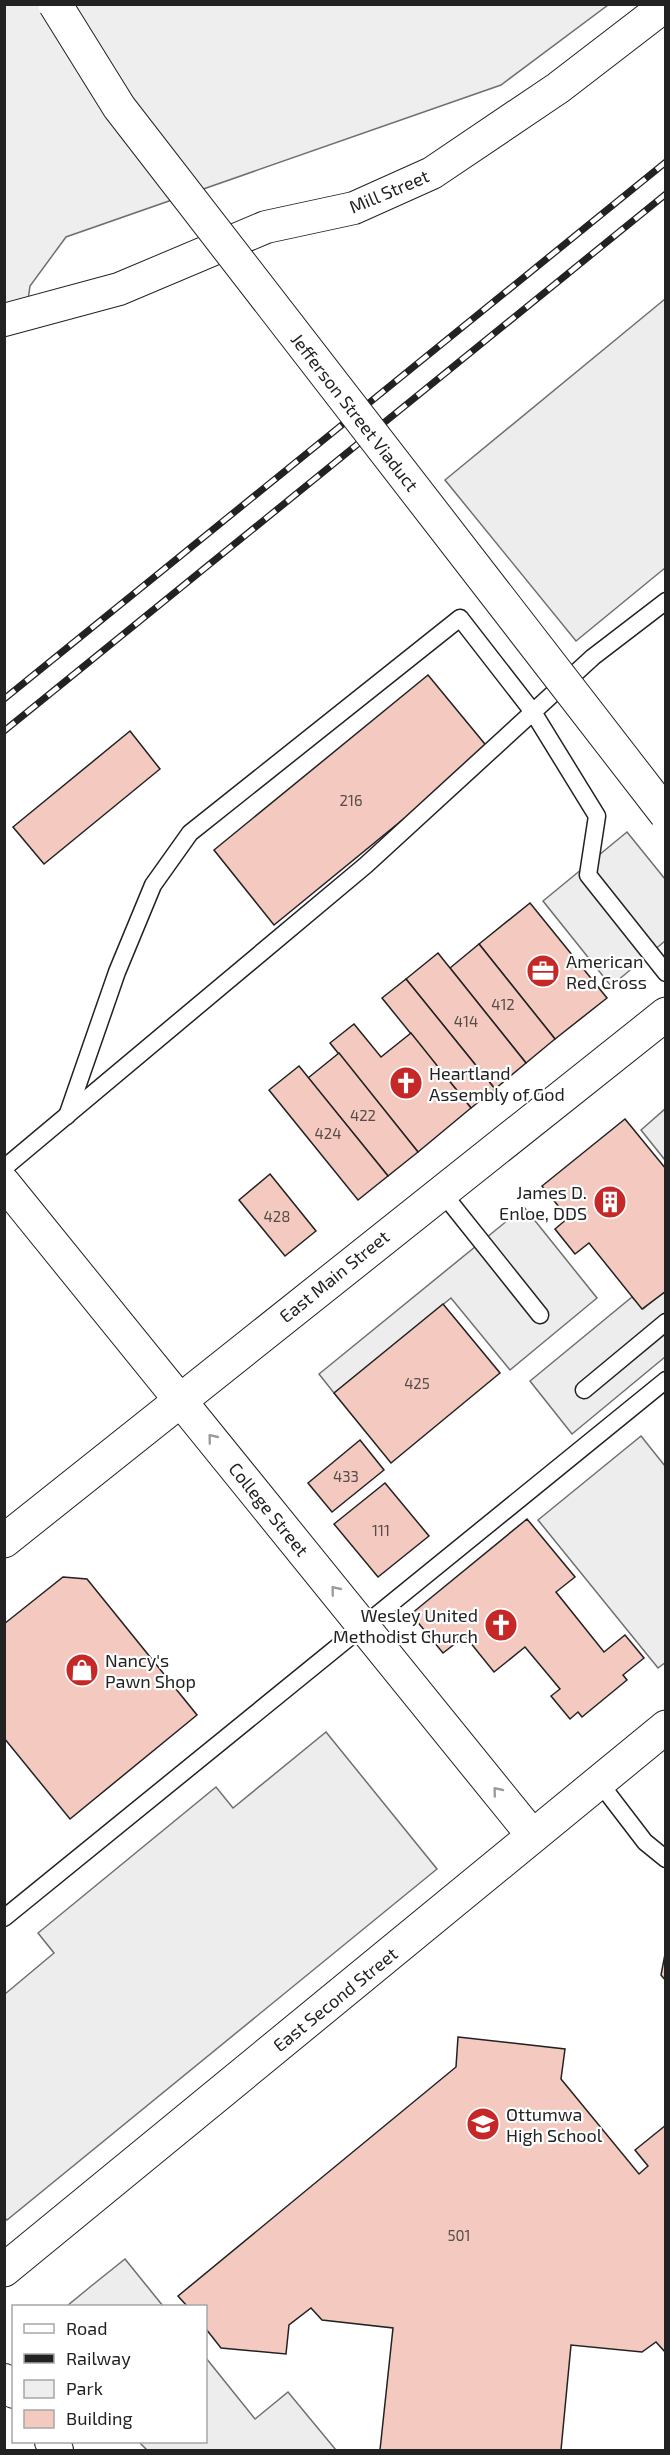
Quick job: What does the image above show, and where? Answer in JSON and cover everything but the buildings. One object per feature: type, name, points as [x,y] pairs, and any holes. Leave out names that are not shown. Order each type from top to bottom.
[{"type":"main road","name":"Jefferson Street Viaduct","points":[[55,4],[120,108],[666,813]]},
{"type":"main road","name":"East Main Street","points":[[4,1541],[666,1014]]},
{"type":"main road","name":"East Second Street","points":[[4,2270],[666,1727]]},
{"type":"street","name":"Mill Street","points":[[4,320],[119,289],[266,227],[354,208],[432,173],[558,88],[666,5]]},
{"type":"street","name":"College Street","points":[[4,1183],[533,1836]]},
{"type":"lane","points":[[4,1168],[366,865],[593,657],[666,602]]},
{"type":"lane","points":[[67,1116],[117,972],[153,885],[190,833],[460,618],[533,712],[597,816],[588,875],[666,973]]},
{"type":"lane","points":[[441,1191],[540,1315]]},
{"type":"lane","points":[[584,1390],[666,1322]]},
{"type":"lane","points":[[4,1918],[666,1380]]},
{"type":"lane","points":[[599,1782],[645,1842],[666,1859]]},
{"type":"green space","points":[[5,5],[608,5],[501,85],[66,237],[30,286],[26,314],[5,320]]},
{"type":"shaded area","points":[[665,299],[665,568],[576,641],[445,480]]},
{"type":"shaded area","points":[[627,832],[665,879],[665,941],[611,986],[543,901]]},
{"type":"shaded area","points":[[665,1109],[665,1160],[641,1130]]},
{"type":"shaded area","points":[[524,1207],[597,1298],[510,1370],[451,1298],[334,1393],[319,1374]]},
{"type":"shaded area","points":[[665,1291],[665,1357],[572,1434],[530,1381],[632,1297],[643,1309]]},
{"type":"shaded area","points":[[641,1436],[665,1466],[666,1662],[658,1668],[538,1520]]},
{"type":"shaded area","points":[[326,1732],[437,1869],[7,2220],[4,2217],[5,1994],[54,1953],[38,1933],[216,1787],[233,1808]]},
{"type":"shaded area","points":[[125,2259],[162,2305],[68,2305]]},
{"type":"shaded area","points":[[207,2359],[255,2419],[288,2392],[336,2450],[147,2450],[140,2443],[207,2443]]},
{"type":"railway","points":[[4,699],[666,162]]},
{"type":"railway","points":[[4,731],[666,194]]},
{"type":"place","name":"American Red Cross","points":[[543,971]]},
{"type":"place","name":"Heartland Assembly of God","points":[[406,1083]]},
{"type":"place","name":"James D. Enloe, DDS","points":[[610,1202]]},
{"type":"place","name":"Wesley United Methodist Church","points":[[501,1625]]},
{"type":"place","name":"Nancy's Pawn Shop","points":[[82,1670]]},
{"type":"place","name":"Ottumwa High School","points":[[483,2124]]}]
